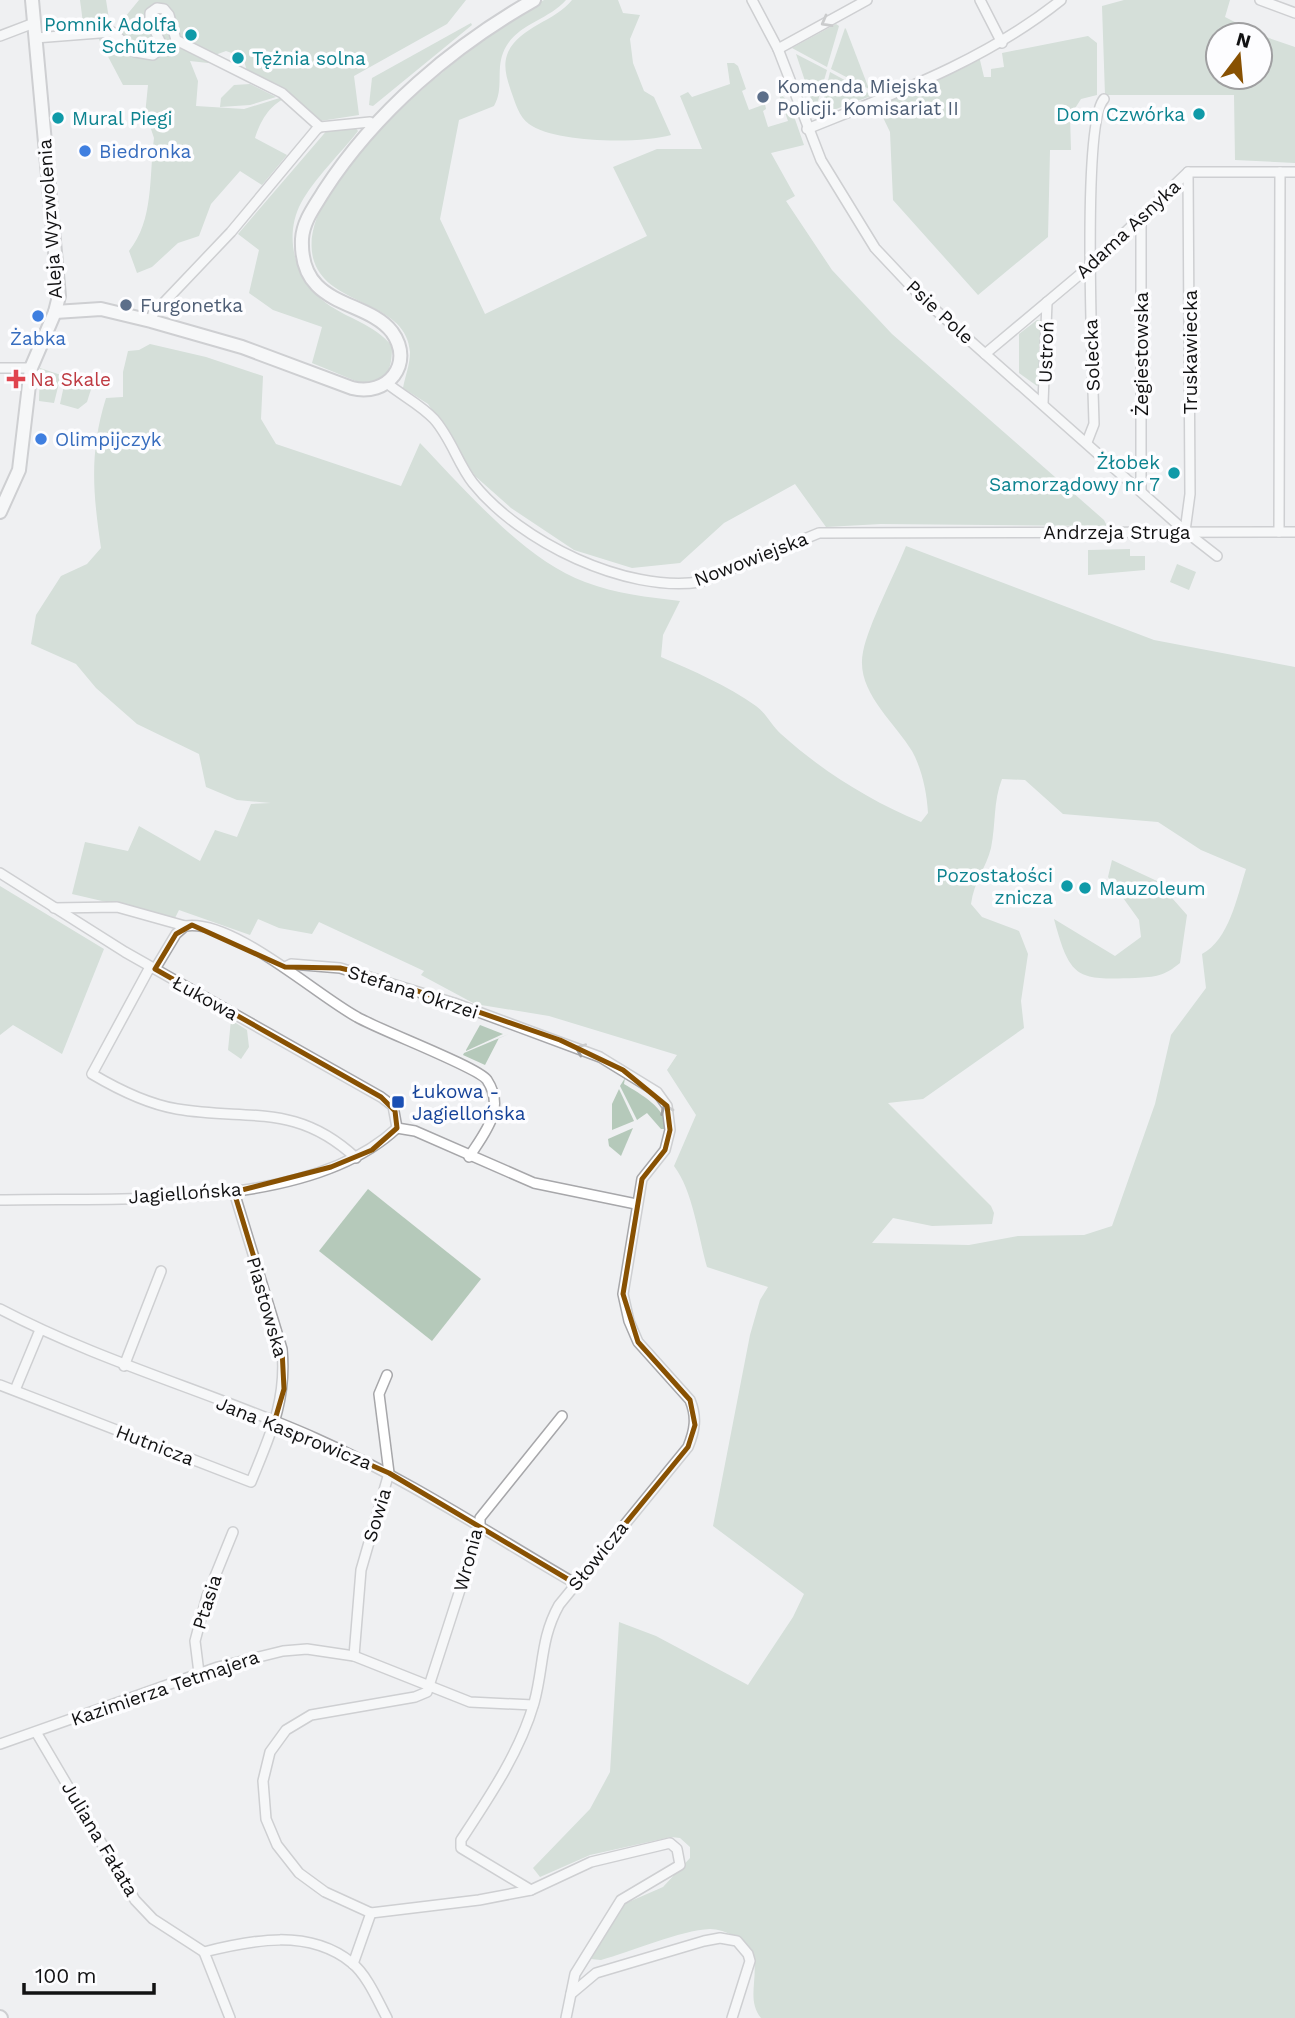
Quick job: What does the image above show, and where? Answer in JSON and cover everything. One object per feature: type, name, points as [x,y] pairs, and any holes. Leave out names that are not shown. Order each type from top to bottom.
[{"type":"street","name":"Aleja Wyzwolenia","points":[[0,512],[19,470],[31,368],[55,312],[58,296],[32,0]]},
{"type":"street","points":[[55,312],[95,308],[242,347],[352,388],[370,391],[388,384],[401,363],[401,352],[393,334],[373,318],[330,296],[318,285],[304,258],[302,239],[311,211],[342,164],[374,125],[464,47],[534,0]]},
{"type":"street","name":"Psie Pole","points":[[752,0],[778,49],[807,129],[837,189],[875,248],[923,299],[1185,531],[1217,556]]},
{"type":"street","points":[[778,49],[867,0]]},
{"type":"street","points":[[980,0],[1002,43]]},
{"type":"street","points":[[807,129],[885,97],[1002,43],[1061,0],[1069,0]]},
{"type":"street","points":[[1260,0],[1295,13]]},
{"type":"street","points":[[35,38],[111,32],[135,52],[153,55],[158,51],[160,41],[149,17],[153,10],[164,9],[169,15],[176,40],[282,93],[320,127]]},
{"type":"street","points":[[0,36],[34,23]]},
{"type":"street","name":"Solecka","points":[[1087,442],[1094,425],[1090,266],[1092,144],[1097,113],[1104,99]]},
{"type":"street","points":[[151,321],[153,314],[231,232],[320,127],[370,122],[374,125]]},
{"type":"street","name":"Adama Asnyka","points":[[985,354],[1090,266],[1188,172],[1295,172]]},
{"type":"street","name":"Truskawiecka","points":[[1185,531],[1191,494],[1188,172]]},
{"type":"street","points":[[1279,532],[1280,172]]},
{"type":"street","name":"Żegiestowska","points":[[1141,490],[1142,218]]},
{"type":"street","name":"Ustroń","points":[[1043,403],[1047,302]]},
{"type":"street","points":[[0,368],[31,368]]},
{"type":"street","name":"Nowowiejska","points":[[388,384],[423,408],[436,421],[473,483],[508,515],[573,559],[606,570],[680,585],[707,579],[819,533],[940,532]]},
{"type":"street","name":"Andrzeja Struga","points":[[940,532],[1295,532]]},
{"type":"street","name":"Łukowa","points":[[0,873],[152,968],[381,1097],[393,1106],[397,1128]]},
{"type":"street","points":[[54,908],[117,907],[185,926],[203,927],[225,935],[285,967]]},
{"type":"street","points":[[185,926],[176,934],[152,968],[92,1074],[154,1104],[195,1111],[287,1118],[323,1135],[356,1158]]},
{"type":"street","name":"Stefana Okrzei","points":[[469,1157],[496,1112],[495,1098],[483,1075],[356,1017],[285,967],[291,964],[340,968],[373,976],[600,1057],[657,1092],[667,1105],[671,1122],[665,1150],[642,1179],[636,1204]]},
{"type":"street","points":[[397,1128],[415,1131],[469,1157],[534,1183],[636,1204]]},
{"type":"street","name":"Jagiellońska","points":[[0,1200],[234,1192],[356,1158],[372,1150],[397,1128]]},
{"type":"street","name":"Piastowska","points":[[234,1192],[282,1349],[284,1389],[274,1423]]},
{"type":"street","name":"Słowicza","points":[[530,1890],[461,1847],[461,1840],[507,1764],[533,1706],[547,1627],[576,1584],[688,1447],[695,1425],[695,1412],[690,1400],[638,1342],[629,1321],[623,1294],[636,1204]]},
{"type":"street","points":[[124,1366],[161,1270]]},
{"type":"street","name":"Jana Kasprowicza","points":[[0,1309],[40,1330],[124,1366],[311,1436],[389,1473],[576,1584]]},
{"type":"street","points":[[15,1390],[40,1330]]},
{"type":"street","name":"Sowia","points":[[354,1656],[361,1570],[389,1473],[379,1394],[387,1375]]},
{"type":"street","name":"Hutnicza","points":[[0,1384],[251,1482],[274,1423]]},
{"type":"street","name":"Wronia","points":[[430,1687],[480,1528],[480,1518],[562,1416]]},
{"type":"street","name":"Ptasia","points":[[199,1674],[195,1641],[206,1596],[233,1532]]},
{"type":"street","name":"Kazimierza Tetmajera","points":[[0,1744],[199,1674],[283,1651],[307,1649],[354,1656],[470,1702],[533,1706]]},
{"type":"street","points":[[430,1687],[415,1697],[312,1715],[297,1721],[277,1740],[265,1766],[263,1798],[266,1819],[287,1860],[325,1892],[371,1913],[479,1900],[530,1890],[591,1862],[656,1844],[670,1843],[677,1849],[680,1865],[621,1900],[585,1953],[575,1974],[566,2018]]},
{"type":"street","name":"Juliana Fałata","points":[[36,1732],[135,1900],[153,1919],[204,1952]]},
{"type":"street","points":[[353,1964],[371,1913]]},
{"type":"street","points":[[571,1994],[596,1973],[704,1941],[730,1939],[742,1945],[750,1961],[732,2018]]},
{"type":"street","points":[[230,2018],[204,1952],[258,1941],[289,1940],[324,1948],[353,1964],[387,2018]]},
{"type":"highlighted area","points":[[192,925],[285,967],[340,968],[374,976],[560,1040],[623,1070],[667,1106],[670,1130],[665,1150],[642,1179],[623,1294],[638,1342],[690,1400],[695,1425],[688,1447],[576,1584],[389,1473],[274,1423],[284,1389],[282,1349],[234,1192],[331,1167],[372,1150],[397,1128],[395,1111],[381,1097],[155,969],[176,934]]},
{"type":"green space","points":[[80,0],[106,0],[109,19],[83,23]]},
{"type":"green space","points":[[139,0],[466,0],[447,24],[354,76],[359,115],[314,122],[286,98],[275,105],[263,120],[255,138],[287,155],[262,185],[240,171],[211,204],[199,236],[178,243],[152,267],[137,273],[129,251],[143,226],[147,212],[154,138],[150,126],[144,125],[148,85],[123,85],[94,30],[116,28]],"holes":[[[226,51],[243,57],[248,75],[286,96],[244,109],[196,106],[198,81],[190,61],[208,63],[215,55]]]},
{"type":"green space","points":[[544,0],[566,0],[523,29],[508,43],[501,60],[499,93],[494,106],[459,120],[440,219],[485,314],[647,236],[613,167],[657,149],[702,149],[680,96],[688,92],[692,97],[730,84],[727,63],[734,63],[738,66],[746,89],[742,91],[749,110],[765,104],[766,109],[763,111],[768,127],[788,121],[778,92],[789,102],[804,145],[771,153],[795,196],[786,201],[832,270],[892,334],[1104,520],[1107,526],[881,524],[826,527],[795,484],[724,523],[680,563],[632,568],[574,550],[511,508],[475,476],[428,404],[403,388],[410,357],[406,336],[385,314],[328,282],[318,270],[312,237],[326,199],[354,159],[392,118],[434,79],[477,45]]},
{"type":"green space","points":[[572,0],[618,0],[623,13],[640,15],[630,39],[633,63],[644,91],[654,97],[671,135],[639,140],[577,138],[541,130],[529,124],[523,117],[507,78],[507,55],[527,31],[565,8]]},
{"type":"green space","points":[[1124,0],[1230,0],[1225,17],[1233,21],[1204,21],[1204,91],[1274,91],[1274,40],[1295,47],[1295,163],[1235,160],[1234,95],[1105,95],[1102,6]]},
{"type":"green space","points":[[471,23],[472,25],[373,106],[369,105],[372,78]]},
{"type":"green space","points":[[836,24],[839,26],[827,67],[792,48]]},
{"type":"green space","points":[[846,29],[869,89],[831,69]]},
{"type":"green space","points":[[1088,36],[1097,43],[1097,95],[1081,99],[1070,116],[1071,150],[1050,150],[1048,237],[978,295],[893,200],[890,132],[877,105],[979,56],[984,77],[991,77],[991,69],[1004,67],[1002,53]]},
{"type":"green space","points":[[796,54],[827,70],[815,111]]},
{"type":"green space","points":[[830,72],[870,94],[871,96],[820,115]]},
{"type":"green space","points":[[250,84],[276,97],[250,105],[220,107],[221,98],[234,85]]},
{"type":"green space","points":[[355,127],[358,131],[320,175],[301,203],[293,230],[293,244],[300,270],[315,293],[334,309],[377,332],[392,346],[391,360],[385,376],[368,386],[312,363],[322,327],[273,310],[249,293],[259,250],[238,234],[329,128]]},
{"type":"green space","points":[[1037,320],[1043,321],[1041,383],[1037,386],[1019,373],[1019,334]]},
{"type":"green space","points":[[150,344],[206,357],[263,376],[261,419],[276,444],[401,486],[420,443],[496,522],[562,572],[585,582],[632,595],[680,601],[663,635],[661,657],[745,698],[760,709],[781,734],[830,773],[865,795],[921,822],[928,813],[919,765],[870,693],[862,666],[863,652],[871,627],[906,546],[1154,640],[1295,667],[1295,2018],[761,2018],[753,1996],[753,1956],[746,1945],[722,1931],[698,1930],[601,1960],[591,1959],[624,1904],[663,1887],[690,1858],[690,1847],[680,1838],[671,1837],[590,1855],[540,1877],[533,1868],[590,1809],[610,1772],[619,1622],[656,1636],[748,1685],[793,1617],[804,1594],[713,1526],[750,1335],[760,1300],[768,1287],[707,1267],[686,1188],[674,1166],[696,1115],[667,1070],[677,1055],[549,1016],[475,1004],[421,975],[424,971],[319,922],[312,934],[279,928],[258,919],[250,935],[179,910],[175,918],[72,894],[85,842],[128,851],[139,826],[200,861],[215,830],[237,837],[251,804],[271,803],[237,800],[206,787],[199,754],[137,724],[96,688],[76,664],[31,644],[36,615],[61,576],[87,564],[101,548],[94,473],[97,437],[106,398],[123,397],[123,372],[128,351],[139,350]],"holes":[[[1002,779],[1025,780],[1063,814],[1158,822],[1201,850],[1246,869],[1235,905],[1219,939],[1202,954],[1206,988],[1171,1035],[1155,1104],[1112,1226],[1084,1235],[1018,1236],[969,1245],[872,1243],[893,1218],[932,1226],[992,1224],[994,1213],[991,1206],[888,1103],[923,1099],[1024,1028],[1021,1001],[1028,954],[1019,931],[982,917],[971,904],[991,848],[997,796]]]},
{"type":"green space","points":[[40,368],[61,375],[54,403],[39,401]]},
{"type":"green space","points":[[66,376],[93,383],[87,402],[78,409],[60,404]]},
{"type":"green space","points":[[1130,549],[1130,556],[1145,556],[1145,570],[1088,575],[1088,550]]},
{"type":"green space","points":[[1177,564],[1196,572],[1189,590],[1170,582]]},
{"type":"green space","points":[[1112,860],[1157,881],[1187,915],[1180,963],[1169,971],[1135,978],[1100,978],[1079,972],[1065,954],[1054,919],[1115,956],[1141,937],[1139,920],[1108,877]]},
{"type":"green space","points":[[0,886],[104,949],[62,1054],[13,1025],[0,1035]]},
{"type":"green space","points":[[231,1020],[247,1030],[249,1047],[241,1059],[228,1050]]},
{"type":"green space","points":[[480,1025],[503,1034],[466,1051],[466,1050]]},
{"type":"green space","points":[[499,1038],[485,1065],[463,1055],[464,1053]]},
{"type":"green space","points":[[625,1078],[624,1084],[645,1097],[662,1114],[667,1129],[661,1129],[647,1113],[637,1120],[620,1086]]},
{"type":"green space","points":[[619,1089],[634,1121],[612,1130],[612,1104]]},
{"type":"green space","points":[[633,1128],[621,1156],[609,1146],[608,1139]]},
{"type":"green space","points":[[368,1189],[481,1279],[432,1341],[319,1251]]},
{"type":"place","name":"Pomnik Adolfa Schütze","points":[[191,35]]},
{"type":"place","name":"Tężnia solna","points":[[238,58]]},
{"type":"place","name":"Komenda Miejska Policji. Komisariat II","points":[[763,97]]},
{"type":"place","name":"Dom Czwórka","points":[[1199,114]]},
{"type":"place","name":"Mural Piegi","points":[[58,118]]},
{"type":"place","name":"Biedronka","points":[[85,151]]},
{"type":"place","name":"Furgonetka","points":[[126,305]]},
{"type":"place","name":"Żabka","points":[[38,316]]},
{"type":"place","name":"Na Skale","points":[[16,379]]},
{"type":"place","name":"Olimpijczyk","points":[[41,439]]},
{"type":"place","name":"Żłobek Samorządowy nr 7","points":[[1174,473]]},
{"type":"place","name":"Pozostałości znicza","points":[[1067,886]]},
{"type":"place","name":"Mauzoleum","points":[[1085,888]]},
{"type":"place","name":"Łukowa - Jagiellońska","points":[[398,1102]]}]
